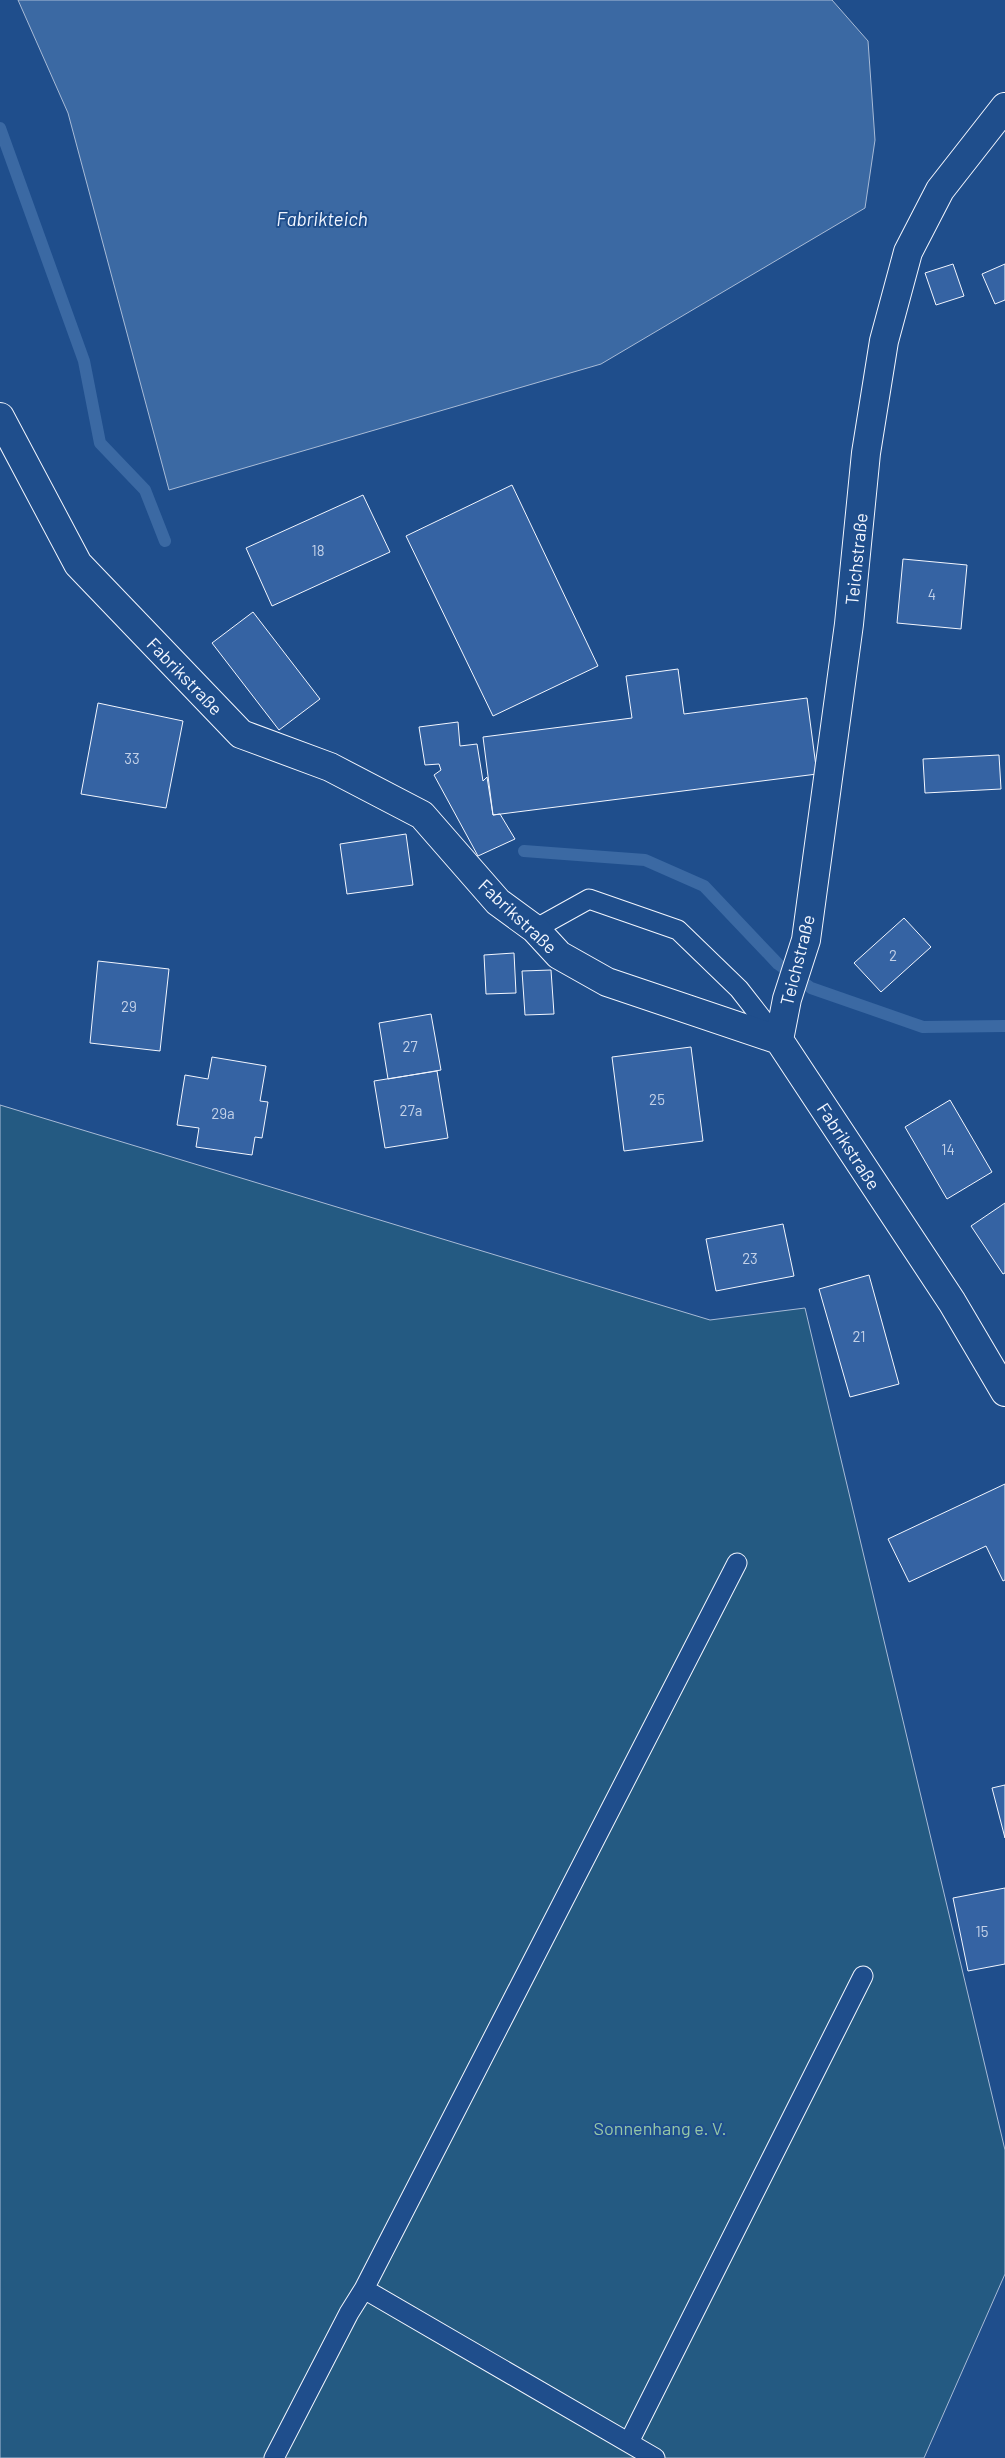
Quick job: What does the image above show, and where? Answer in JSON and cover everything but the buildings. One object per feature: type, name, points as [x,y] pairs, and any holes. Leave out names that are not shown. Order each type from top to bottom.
[{"type":"street","name":"Teichstraße","points":[[779,1040],[787,999],[806,940],[849,624],[866,454],[884,341],[908,252],[940,190],[1005,107]]},
{"type":"street","name":"Fabrikstraße","points":[[0,417],[78,564],[241,734],[330,766],[422,816],[498,902],[534,929],[560,955],[607,982],[779,1040],[952,1302],[1005,1392]]},
{"type":"lane","points":[[534,929],[589,900],[678,930],[739,989],[779,1040]]},
{"type":"lane","points":[[274,2458],[349,2313],[364,2288],[737,1562]]},
{"type":"lane","points":[[629,2442],[863,1976]]},
{"type":"lane","points":[[364,2288],[655,2458]]},
{"type":"green space","name":"Sonnenhang e. V.","points":[[0,1105],[710,1320],[805,1308],[1005,2150],[1005,2274],[924,2458],[0,2458]]},
{"type":"water","name":"Fabrikteich","points":[[18,0],[832,0],[868,41],[875,140],[865,208],[601,364],[169,490],[68,113]]},
{"type":"waterway","points":[[0,128],[84,361],[100,443],[145,490],[165,541]]},
{"type":"waterway","points":[[524,851],[645,860],[704,886],[778,964],[811,988],[923,1027],[1005,1026]]}]
